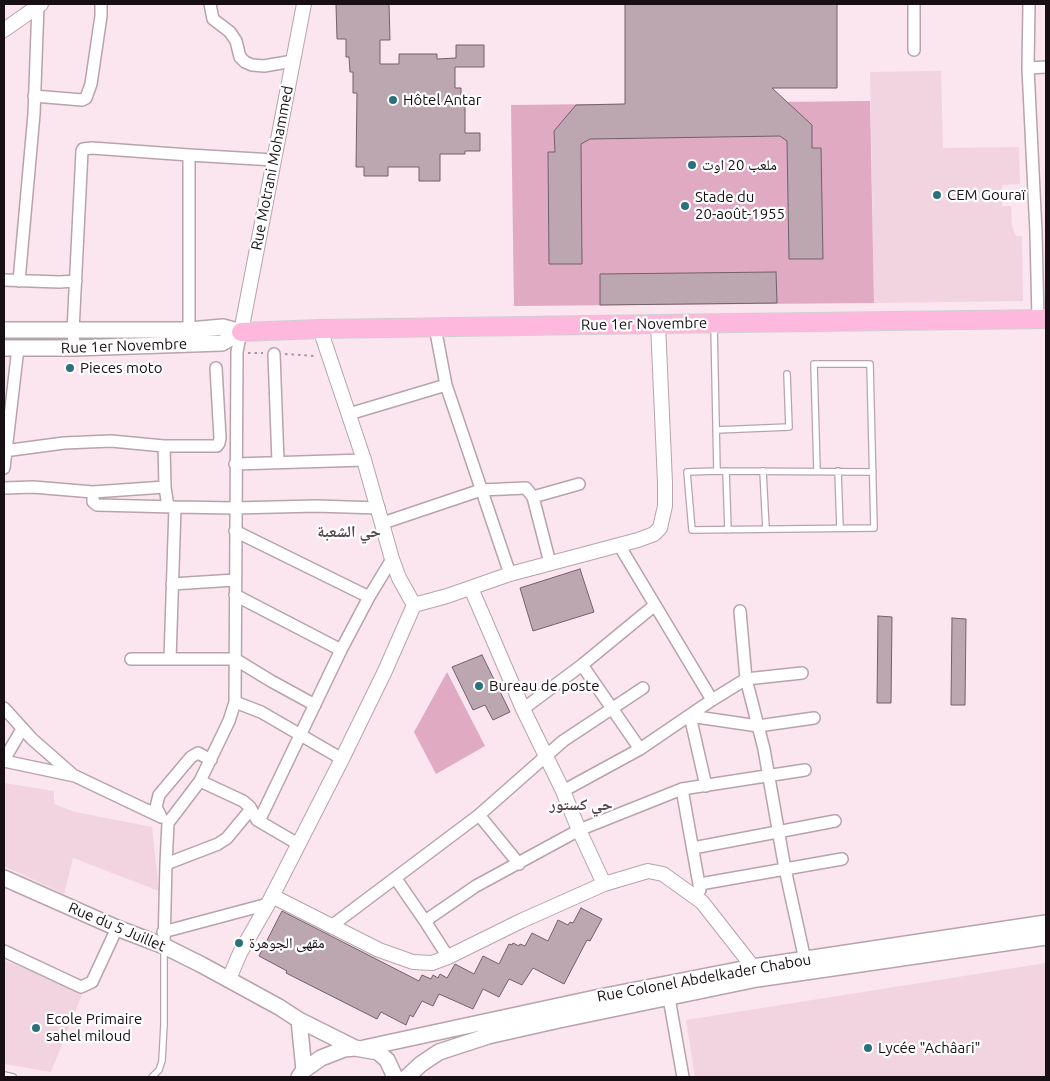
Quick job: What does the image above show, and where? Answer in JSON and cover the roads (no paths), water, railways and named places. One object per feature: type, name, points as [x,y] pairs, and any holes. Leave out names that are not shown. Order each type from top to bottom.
[{"type":"main road","name":"Rue 1er Novembre","points":[[4,330],[189,330],[223,327],[241,332],[435,327],[1042,319]]},
{"type":"main road","name":"Rue 1er Novembre","points":[[11,348],[74,348],[222,342],[241,332]]},
{"type":"main road","name":"Rue du 5 Juillet","points":[[4,878],[117,928],[163,939],[299,1020],[360,1048],[378,1052],[388,1060],[395,1077]]},
{"type":"main road","name":"Rue Colonel Abdelkader Chabou","points":[[407,1077],[421,1064],[439,1052],[488,1036],[669,998],[805,960],[1046,923]]},
{"type":"main road","name":"Rue Colonel Abdelkader Chabou","points":[[302,1074],[321,1058],[344,1049],[360,1048],[600,997],[755,973],[1046,937]]},
{"type":"main road","points":[[299,1020],[302,1074]]},
{"type":"street","points":[[34,96],[82,100],[86,98],[91,84],[101,4]]},
{"type":"street","points":[[210,4],[213,19],[230,32],[236,41],[240,57],[245,62],[264,66],[293,60]]},
{"type":"street","name":"Rue Motrani Mohammed","points":[[241,332],[304,4]]},
{"type":"street","points":[[914,4],[914,50]]},
{"type":"street","points":[[1029,4],[1028,68],[1041,233],[1042,319]]},
{"type":"street","points":[[19,281],[34,96],[39,5]]},
{"type":"street","points":[[4,30],[39,5]]},
{"type":"street","points":[[1028,68],[1046,67]]},
{"type":"street","points":[[74,348],[73,331],[83,149],[92,148],[189,156],[274,160]]},
{"type":"street","points":[[189,156],[189,330]]},
{"type":"street","points":[[4,280],[76,281]]},
{"type":"street","points":[[229,979],[240,953],[270,900],[342,759],[385,671],[414,605],[510,574],[638,540],[654,534],[660,528],[665,506],[658,324]]},
{"type":"street","points":[[435,327],[446,385],[510,574]]},
{"type":"street","points":[[320,329],[364,460],[392,559],[399,578],[414,605]]},
{"type":"street","points":[[164,819],[200,781],[230,721],[235,702],[237,352],[241,332]]},
{"type":"street","points":[[4,468],[11,348]]},
{"type":"street","points":[[274,354],[278,462]]},
{"type":"street","points":[[5,451],[111,441],[164,446],[217,446],[220,438],[216,368]]},
{"type":"street","points":[[349,414],[446,385]]},
{"type":"street","points":[[164,446],[165,488],[171,507],[172,584],[170,659]]},
{"type":"street","points":[[236,464],[364,460]]},
{"type":"street","points":[[534,498],[579,484]]},
{"type":"street","points":[[4,488],[33,487],[93,492],[165,488]]},
{"type":"street","points":[[383,523],[481,490],[526,488],[534,498],[550,563]]},
{"type":"street","points":[[93,492],[93,502],[97,505],[235,508],[316,506],[379,508]]},
{"type":"street","points":[[235,531],[369,597]]},
{"type":"street","points":[[619,544],[712,700]]},
{"type":"street","points":[[259,821],[341,650],[392,559]]},
{"type":"street","points":[[172,584],[235,580]]},
{"type":"street","points":[[471,588],[523,709],[564,791],[579,830],[604,884]]},
{"type":"street","points":[[235,594],[341,650]]},
{"type":"street","points":[[523,709],[655,605]]},
{"type":"street","points":[[740,611],[746,679],[758,726],[785,869],[805,960]]},
{"type":"street","points":[[131,659],[235,659],[270,681],[315,704]]},
{"type":"street","points":[[582,664],[640,749]]},
{"type":"street","points":[[564,791],[640,749],[746,679],[802,673]]},
{"type":"street","points":[[330,927],[479,815],[563,741],[643,688]]},
{"type":"street","points":[[235,702],[261,712],[342,759]]},
{"type":"street","points":[[4,708],[22,729],[75,776]]},
{"type":"street","points":[[690,716],[758,726],[814,718]]},
{"type":"street","points":[[690,716],[706,786]]},
{"type":"street","points":[[22,729],[4,761],[75,776],[164,819]]},
{"type":"street","points":[[211,760],[198,753],[191,757],[159,795],[156,807],[164,819],[166,864],[163,939],[270,900],[379,950],[414,962],[432,963],[604,884],[648,871],[663,874],[702,902],[755,973]]},
{"type":"street","points":[[425,921],[476,886],[579,830],[682,789],[805,770]]},
{"type":"street","points":[[200,781],[243,801],[259,821],[298,844]]},
{"type":"street","points":[[682,789],[702,902]]},
{"type":"street","points":[[166,864],[218,844],[227,838],[251,809]]},
{"type":"street","points":[[479,815],[519,864]]},
{"type":"street","points":[[693,848],[835,820]]},
{"type":"street","points":[[700,884],[842,859]]},
{"type":"street","points":[[396,878],[448,957]]},
{"type":"street","points":[[4,951],[81,988],[92,982],[117,928]]},
{"type":"street","points":[[669,998],[683,1077]]},
{"type":"lane","points":[[714,323],[717,471]]},
{"type":"lane","points":[[817,471],[814,364],[870,364],[873,472],[874,528],[692,530],[688,472],[873,472]]},
{"type":"lane","points":[[716,430],[789,427],[787,374]]},
{"type":"lane","points":[[726,471],[728,530]]},
{"type":"lane","points":[[763,471],[766,529]]},
{"type":"lane","points":[[838,471],[840,528]]},
{"type":"lane","points":[[152,1077],[159,1070],[162,1061],[164,1024],[163,939]]},
{"type":"lane","points":[[4,1075],[13,1077]]},
{"type":"place","name":"Hôtel Antar","points":[[393,100]]},
{"type":"place","name":"ملعب 20 اوت","points":[[692,165]]},
{"type":"place","name":"CEM Gouraï","points":[[937,195]]},
{"type":"place","name":"Stade du 20-août-1955","points":[[685,206]]},
{"type":"place","name":"Pieces moto","points":[[70,368]]},
{"type":"place","name":"Bureau de poste","points":[[479,686]]},
{"type":"place","name":"مقهى الجوهرة","points":[[239,943]]},
{"type":"place","name":"Ecole Primaire sahel miloud","points":[[36,1028]]},
{"type":"place","name":"Lycée \"Achâari\"","points":[[868,1048]]},
{"type":"district","name":"حي الشعبة","points":[[349,532]]},
{"type":"district","name":"حي كستور","points":[[581,805]]}]
